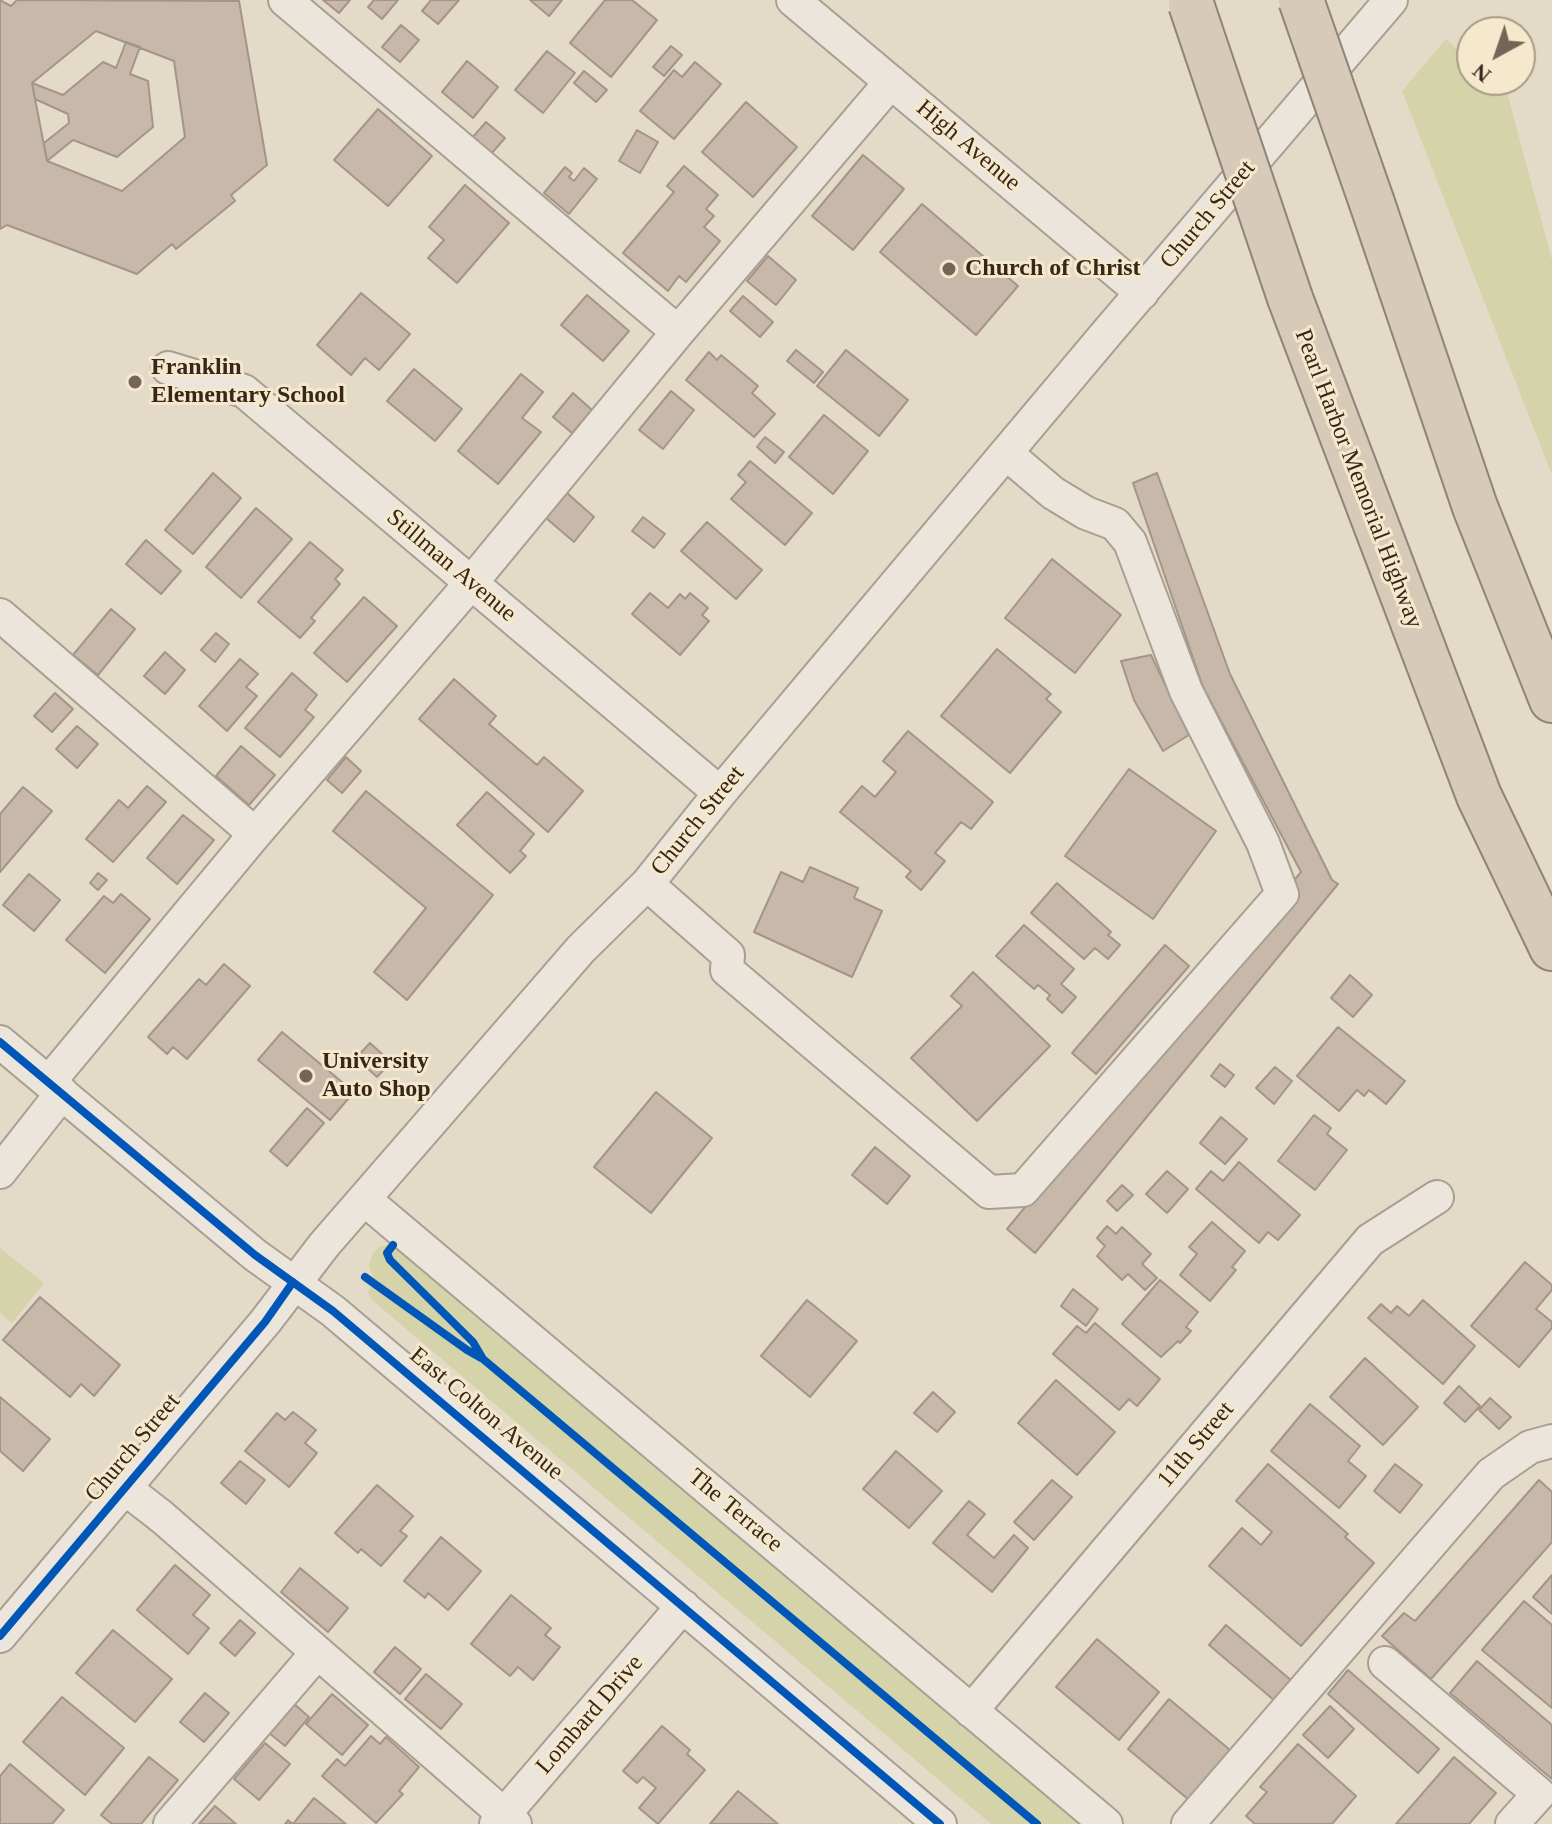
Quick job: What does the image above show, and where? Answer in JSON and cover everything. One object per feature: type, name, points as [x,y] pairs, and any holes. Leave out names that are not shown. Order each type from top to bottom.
[{"type":"highway","points":[[1301,0],[1475,507],[1552,700]]},
{"type":"highway","name":"Pearl Harbor Memorial Highway","points":[[1190,2],[1290,298],[1479,796],[1552,948]]},
{"type":"street","points":[[285,0],[678,332]]},
{"type":"street","name":"High Avenue","points":[[793,0],[1142,293]]},
{"type":"street","name":"Church Street","points":[[0,1636],[265,1322],[293,1282],[581,949],[647,884],[720,793],[1391,0]]},
{"type":"street","points":[[0,1172],[55,1088],[255,834],[471,583],[678,332],[891,82]]},
{"type":"street","name":"Stillman Avenue","points":[[168,368],[244,391],[720,793]]},
{"type":"street","points":[[647,884],[728,955],[727,970],[989,1192],[1023,1190],[1282,894],[1263,843],[1186,691],[1130,542],[1115,524],[1086,513],[1053,493],[1007,454]]},
{"type":"street","points":[[0,615],[255,834]]},
{"type":"street","name":"East Colton Avenue","points":[[0,1042],[255,1255],[333,1311],[940,1824]]},
{"type":"street","name":"11th Street","points":[[971,1711],[1370,1240],[1437,1197]]},
{"type":"street","name":"The Terrace","points":[[364,1199],[1106,1824]]},
{"type":"street","points":[[1188,1824],[1491,1474],[1530,1447],[1552,1441]]},
{"type":"street","points":[[126,1489],[162,1517],[505,1821]]},
{"type":"street","name":"Lombard Drive","points":[[505,1821],[683,1606]]},
{"type":"street","points":[[170,1824],[316,1654]]},
{"type":"street","points":[[1385,1663],[1539,1794],[1512,1824]]},
{"type":"shaded area","points":[[1446,39],[1456,48],[1456,96],[1508,96],[1552,260],[1552,475],[1402,91]]},
{"type":"shaded area","points":[[387,1245],[397,1249],[1079,1824],[991,1824],[372,1300],[368,1293],[373,1275],[369,1268],[371,1260],[376,1250]]},
{"type":"shaded area","points":[[0,1248],[44,1283],[12,1323],[0,1313]]},
{"type":"building","points":[[0,0],[11,6],[17,0],[239,1],[267,165],[231,195],[235,201],[176,249],[172,244],[137,274],[7,225],[0,229]],"holes":[[[96,31],[174,61],[185,137],[122,191],[47,161],[32,83]]]},
{"type":"building","points":[[323,0],[350,0],[339,13]]},
{"type":"building","points":[[374,0],[398,0],[382,19],[368,7]]},
{"type":"building","points":[[431,0],[459,0],[438,24],[422,11]]},
{"type":"building","points":[[530,0],[562,0],[549,16]]},
{"type":"building","points":[[605,0],[632,0],[657,20],[611,77],[570,43]]},
{"type":"building","points":[[401,25],[419,40],[400,62],[382,47]]},
{"type":"building","points":[[126,42],[140,47],[130,74],[148,81],[153,127],[117,157],[73,140],[47,161],[44,143],[69,123],[68,114],[35,99],[32,83],[63,95],[103,62],[116,68]]},
{"type":"building","points":[[671,46],[682,55],[664,76],[653,67]]},
{"type":"building","points":[[547,51],[575,73],[543,113],[515,90]]},
{"type":"building","points":[[467,61],[498,87],[473,118],[442,92]]},
{"type":"building","points":[[695,62],[721,84],[674,139],[640,111],[674,70],[682,77]]},
{"type":"building","points":[[584,71],[607,90],[596,102],[574,83]]},
{"type":"building","points":[[746,102],[797,147],[753,197],[702,152]]},
{"type":"building","points":[[378,109],[432,156],[388,206],[334,160]]},
{"type":"building","points":[[486,122],[505,138],[491,154],[472,138]]},
{"type":"building","points":[[637,130],[658,142],[640,173],[619,161]]},
{"type":"building","points":[[863,155],[904,189],[853,250],[812,216]]},
{"type":"building","points":[[684,166],[718,195],[706,209],[714,216],[704,227],[720,241],[686,282],[679,276],[668,291],[623,253],[674,192],[667,186]]},
{"type":"building","points":[[565,167],[572,173],[569,177],[574,181],[584,168],[597,179],[569,214],[544,193]]},
{"type":"building","points":[[465,185],[509,223],[457,283],[428,258],[444,240],[429,227]]},
{"type":"building","name":"Church of Christ","points":[[922,204],[1018,286],[976,335],[880,252]]},
{"type":"building","points":[[768,256],[796,280],[776,305],[747,281]]},
{"type":"building","points":[[361,293],[410,334],[379,370],[365,358],[351,375],[317,345]]},
{"type":"building","points":[[587,295],[629,331],[603,361],[561,325]]},
{"type":"building","points":[[743,296],[773,322],[760,337],[730,311]]},
{"type":"building","points":[[796,350],[823,372],[814,383],[787,361]]},
{"type":"building","points":[[846,350],[908,400],[879,436],[817,386]]},
{"type":"building","points":[[709,352],[717,360],[721,355],[758,386],[752,393],[775,414],[754,437],[686,380]]},
{"type":"building","points":[[414,369],[462,409],[435,441],[387,401]]},
{"type":"building","points":[[521,374],[543,392],[522,418],[541,432],[498,484],[458,451]]},
{"type":"building","points":[[671,391],[694,410],[663,449],[639,430]]},
{"type":"building","points":[[573,393],[592,410],[572,433],[553,417]]},
{"type":"building","points":[[824,415],[868,451],[833,494],[789,457]]},
{"type":"building","points":[[765,437],[784,452],[775,463],[757,447]]},
{"type":"building","points":[[750,461],[812,513],[785,545],[731,499],[746,482],[738,475]]},
{"type":"building","points":[[213,473],[241,498],[193,554],[165,530]]},
{"type":"building","points":[[1157,473],[1230,674],[1332,880],[1338,884],[1035,1253],[1007,1229],[1301,872],[1203,687],[1133,483]]},
{"type":"building","points":[[567,493],[594,517],[574,542],[546,518]]},
{"type":"building","points":[[256,508],[292,539],[241,598],[206,567]]},
{"type":"building","points":[[643,517],[665,534],[654,548],[632,531]]},
{"type":"building","points":[[707,522],[762,570],[736,599],[681,551]]},
{"type":"building","points":[[146,540],[181,571],[161,594],[126,564]]},
{"type":"building","points":[[310,542],[343,570],[335,579],[340,584],[311,618],[315,621],[300,638],[258,602]]},
{"type":"building","points":[[1052,559],[1121,615],[1075,673],[1005,618]]},
{"type":"building","points":[[650,593],[668,608],[680,594],[685,599],[690,593],[708,608],[702,615],[709,621],[680,655],[632,614]]},
{"type":"building","points":[[364,597],[397,626],[347,682],[314,653]]},
{"type":"building","points":[[111,609],[135,629],[98,675],[73,655]]},
{"type":"building","points":[[216,633],[229,644],[215,662],[201,650]]},
{"type":"building","points":[[997,649],[1051,694],[1046,699],[1061,712],[1010,773],[941,716]]},
{"type":"building","points":[[165,652],[185,670],[165,694],[144,676]]},
{"type":"building","points":[[1151,655],[1189,735],[1163,751],[1134,700],[1121,661]]},
{"type":"building","points":[[240,659],[258,674],[246,687],[257,696],[227,731],[199,706]]},
{"type":"building","points":[[292,673],[317,695],[305,710],[314,717],[280,757],[245,728]]},
{"type":"building","points":[[454,679],[496,716],[489,724],[537,765],[544,757],[583,791],[548,832],[419,719]]},
{"type":"building","points":[[55,693],[73,709],[52,732],[34,716]]},
{"type":"building","points":[[77,726],[98,744],[77,768],[56,749]]},
{"type":"building","points":[[908,731],[993,802],[971,829],[961,822],[935,853],[945,861],[921,890],[906,877],[911,871],[840,812],[862,786],[875,797],[896,772],[883,761]]},
{"type":"building","points":[[241,746],[275,775],[249,805],[216,776]]},
{"type":"building","points":[[346,757],[361,771],[342,793],[327,780]]},
{"type":"building","points":[[1129,769],[1216,831],[1153,919],[1065,856]]},
{"type":"building","points":[[147,786],[166,802],[113,862],[86,839],[119,800],[128,808]]},
{"type":"building","points":[[23,787],[52,811],[0,872],[0,814]]},
{"type":"building","points":[[366,791],[493,895],[407,1000],[374,972],[426,908],[333,831]]},
{"type":"building","points":[[487,792],[534,834],[520,851],[526,856],[510,873],[457,825]]},
{"type":"building","points":[[183,815],[214,840],[177,884],[147,858]]},
{"type":"building","points":[[810,867],[858,888],[854,898],[882,911],[852,977],[754,932],[781,872],[803,882]]},
{"type":"building","points":[[98,873],[107,880],[98,890],[90,883]]},
{"type":"building","points":[[29,874],[60,900],[34,931],[3,905]]},
{"type":"building","points":[[1057,883],[1111,932],[1108,935],[1120,945],[1108,959],[1095,948],[1084,959],[1031,913]]},
{"type":"building","points":[[121,894],[150,919],[105,973],[66,940],[104,896],[113,903]]},
{"type":"building","points":[[1024,925],[1074,969],[1061,984],[1076,997],[1062,1013],[1047,999],[1050,995],[1038,985],[1034,989],[996,956]]},
{"type":"building","points":[[1165,945],[1189,966],[1096,1074],[1072,1053]]},
{"type":"building","points":[[224,964],[250,986],[187,1059],[173,1047],[167,1054],[148,1037],[199,979],[206,985]]},
{"type":"building","points":[[973,972],[1050,1046],[977,1121],[911,1058],[962,1006],[951,996]]},
{"type":"building","points":[[1350,975],[1372,995],[1353,1017],[1331,998]]},
{"type":"building","points":[[1338,1027],[1405,1081],[1386,1104],[1369,1090],[1364,1096],[1357,1090],[1339,1111],[1297,1076]]},
{"type":"building","name":"University Auto Shop","points":[[282,1032],[354,1092],[330,1120],[258,1060]]},
{"type":"building","points":[[370,1043],[391,1062],[377,1077],[356,1058]]},
{"type":"building","points":[[1220,1064],[1234,1075],[1225,1087],[1211,1076]]},
{"type":"building","points":[[1275,1067],[1292,1081],[1274,1104],[1256,1088]]},
{"type":"building","points":[[656,1092],[712,1138],[651,1213],[594,1167]]},
{"type":"building","points":[[307,1108],[324,1123],[287,1166],[270,1151]]},
{"type":"building","points":[[1314,1115],[1331,1128],[1327,1134],[1347,1150],[1315,1190],[1278,1161]]},
{"type":"building","points":[[1221,1117],[1247,1139],[1225,1164],[1200,1143]]},
{"type":"building","points":[[875,1147],[910,1176],[887,1204],[852,1175]]},
{"type":"building","points":[[1239,1162],[1300,1215],[1278,1240],[1268,1232],[1259,1243],[1196,1189],[1211,1171],[1223,1181]]},
{"type":"building","points":[[1167,1171],[1188,1189],[1167,1213],[1146,1194]]},
{"type":"building","points":[[1122,1185],[1133,1195],[1117,1211],[1107,1201]]},
{"type":"building","points":[[1212,1222],[1245,1251],[1232,1267],[1236,1270],[1210,1301],[1180,1275],[1197,1254],[1189,1247]]},
{"type":"building","points":[[1107,1226],[1116,1234],[1122,1227],[1151,1254],[1142,1264],[1157,1278],[1145,1290],[1128,1274],[1122,1280],[1097,1256],[1105,1246],[1097,1238]]},
{"type":"building","points":[[1525,1262],[1552,1285],[1552,1290],[1536,1309],[1552,1322],[1552,1328],[1519,1367],[1471,1326]]},
{"type":"building","points":[[1160,1280],[1198,1312],[1186,1327],[1191,1331],[1161,1357],[1122,1324]]},
{"type":"building","points":[[1073,1289],[1098,1309],[1086,1326],[1061,1306]]},
{"type":"building","points":[[40,1297],[120,1365],[94,1396],[81,1384],[70,1397],[3,1340]]},
{"type":"building","points":[[807,1300],[857,1341],[810,1397],[761,1356]]},
{"type":"building","points":[[1423,1300],[1475,1346],[1443,1384],[1368,1318],[1381,1304],[1391,1313],[1397,1306],[1409,1316]]},
{"type":"building","points":[[1095,1323],[1160,1379],[1137,1406],[1129,1399],[1119,1410],[1053,1354],[1077,1326],[1086,1333]]},
{"type":"building","points":[[1365,1358],[1418,1407],[1383,1445],[1330,1397]]},
{"type":"building","points":[[1056,1380],[1115,1432],[1077,1475],[1018,1423]]},
{"type":"building","points":[[1459,1386],[1480,1406],[1465,1422],[1444,1403]]},
{"type":"building","points":[[933,1392],[955,1412],[937,1432],[914,1413]]},
{"type":"building","points":[[0,1397],[50,1439],[23,1471],[0,1451]]},
{"type":"building","points":[[1490,1398],[1511,1417],[1499,1429],[1479,1410]]},
{"type":"building","points":[[1310,1404],[1360,1446],[1348,1461],[1366,1476],[1339,1508],[1271,1451]]},
{"type":"building","points":[[293,1412],[316,1430],[305,1443],[317,1453],[289,1487],[245,1451],[277,1413],[285,1420]]},
{"type":"building","points":[[896,1451],[942,1491],[909,1528],[863,1489]]},
{"type":"building","points":[[240,1461],[265,1480],[246,1504],[221,1483]]},
{"type":"building","points":[[1268,1464],[1348,1534],[1345,1537],[1374,1563],[1301,1646],[1209,1566],[1242,1528],[1261,1545],[1272,1532],[1236,1501]]},
{"type":"building","points":[[1395,1464],[1422,1485],[1400,1513],[1374,1491]]},
{"type":"building","points":[[1052,1480],[1072,1497],[1034,1540],[1014,1522]]},
{"type":"building","points":[[1539,1480],[1552,1492],[1552,1542],[1431,1679],[1382,1636],[1404,1613],[1415,1621]]},
{"type":"building","points":[[377,1485],[413,1516],[400,1531],[407,1536],[381,1566],[361,1549],[358,1553],[335,1533]]},
{"type":"building","points":[[969,1501],[985,1514],[967,1535],[994,1558],[1014,1535],[1028,1548],[992,1592],[933,1543]]},
{"type":"building","points":[[441,1537],[481,1571],[448,1610],[428,1593],[425,1598],[404,1581]]},
{"type":"building","points":[[175,1565],[210,1595],[193,1615],[209,1628],[188,1654],[137,1610]]},
{"type":"building","points":[[300,1568],[348,1608],[328,1632],[281,1592]]},
{"type":"building","points":[[1552,1575],[1552,1614],[1533,1597]]},
{"type":"building","points":[[511,1595],[551,1628],[545,1635],[560,1647],[533,1680],[518,1667],[510,1676],[471,1644]]},
{"type":"building","points":[[1524,1601],[1552,1625],[1552,1708],[1482,1650]]},
{"type":"building","points":[[240,1620],[255,1633],[235,1656],[220,1643]]},
{"type":"building","points":[[1226,1625],[1292,1681],[1275,1701],[1209,1645]]},
{"type":"building","points":[[113,1630],[172,1679],[135,1722],[76,1673]]},
{"type":"building","points":[[1097,1639],[1159,1692],[1119,1740],[1056,1687]]},
{"type":"building","points":[[395,1647],[421,1669],[400,1694],[374,1672]]},
{"type":"building","points":[[1477,1661],[1552,1725],[1552,1779],[1450,1693]]},
{"type":"building","points":[[1348,1670],[1439,1749],[1418,1773],[1328,1694]]},
{"type":"building","points":[[426,1674],[462,1704],[441,1729],[405,1699]]},
{"type":"building","points":[[205,1693],[229,1713],[204,1742],[180,1722]]},
{"type":"building","points":[[332,1694],[368,1725],[342,1755],[306,1724]]},
{"type":"building","points":[[62,1697],[124,1748],[85,1795],[23,1742]]},
{"type":"building","points":[[1169,1699],[1230,1750],[1189,1800],[1128,1749]]},
{"type":"building","points":[[293,1703],[309,1717],[285,1746],[268,1732]]},
{"type":"building","points":[[1330,1706],[1354,1729],[1328,1758],[1303,1735]]},
{"type":"building","points":[[662,1726],[690,1750],[687,1754],[705,1770],[658,1824],[639,1808],[656,1788],[643,1777],[637,1783],[623,1771]]},
{"type":"building","points":[[371,1736],[380,1744],[386,1737],[419,1767],[399,1791],[403,1794],[376,1823],[322,1776],[337,1759],[345,1766]]},
{"type":"building","points":[[265,1743],[290,1764],[259,1800],[234,1779]]},
{"type":"building","points":[[1298,1744],[1356,1796],[1332,1824],[1255,1824],[1246,1816],[1267,1792],[1260,1787]]},
{"type":"building","points":[[149,1757],[178,1780],[141,1824],[112,1824],[101,1815]]},
{"type":"building","points":[[1454,1757],[1496,1793],[1469,1824],[1396,1824]]},
{"type":"building","points":[[10,1764],[64,1810],[52,1824],[0,1824],[0,1776]]},
{"type":"building","points":[[738,1791],[778,1824],[710,1824]]},
{"type":"building","points":[[314,1798],[346,1824],[293,1824]]},
{"type":"building","points":[[215,1806],[236,1824],[199,1824]]},
{"type":"cycle path","points":[[0,1042],[255,1255],[333,1311],[940,1824]]},
{"type":"cycle path","points":[[365,1277],[483,1359],[473,1342],[390,1260],[387,1253],[393,1245]]},
{"type":"cycle path","points":[[0,1636],[265,1322],[293,1282]]},
{"type":"cycle path","points":[[483,1359],[1037,1824]]},
{"type":"place","name":"Church of Christ","points":[[949,269]]},
{"type":"place","name":"Franklin Elementary School","points":[[135,382]]},
{"type":"place","name":"University Auto Shop","points":[[306,1076]]}]
